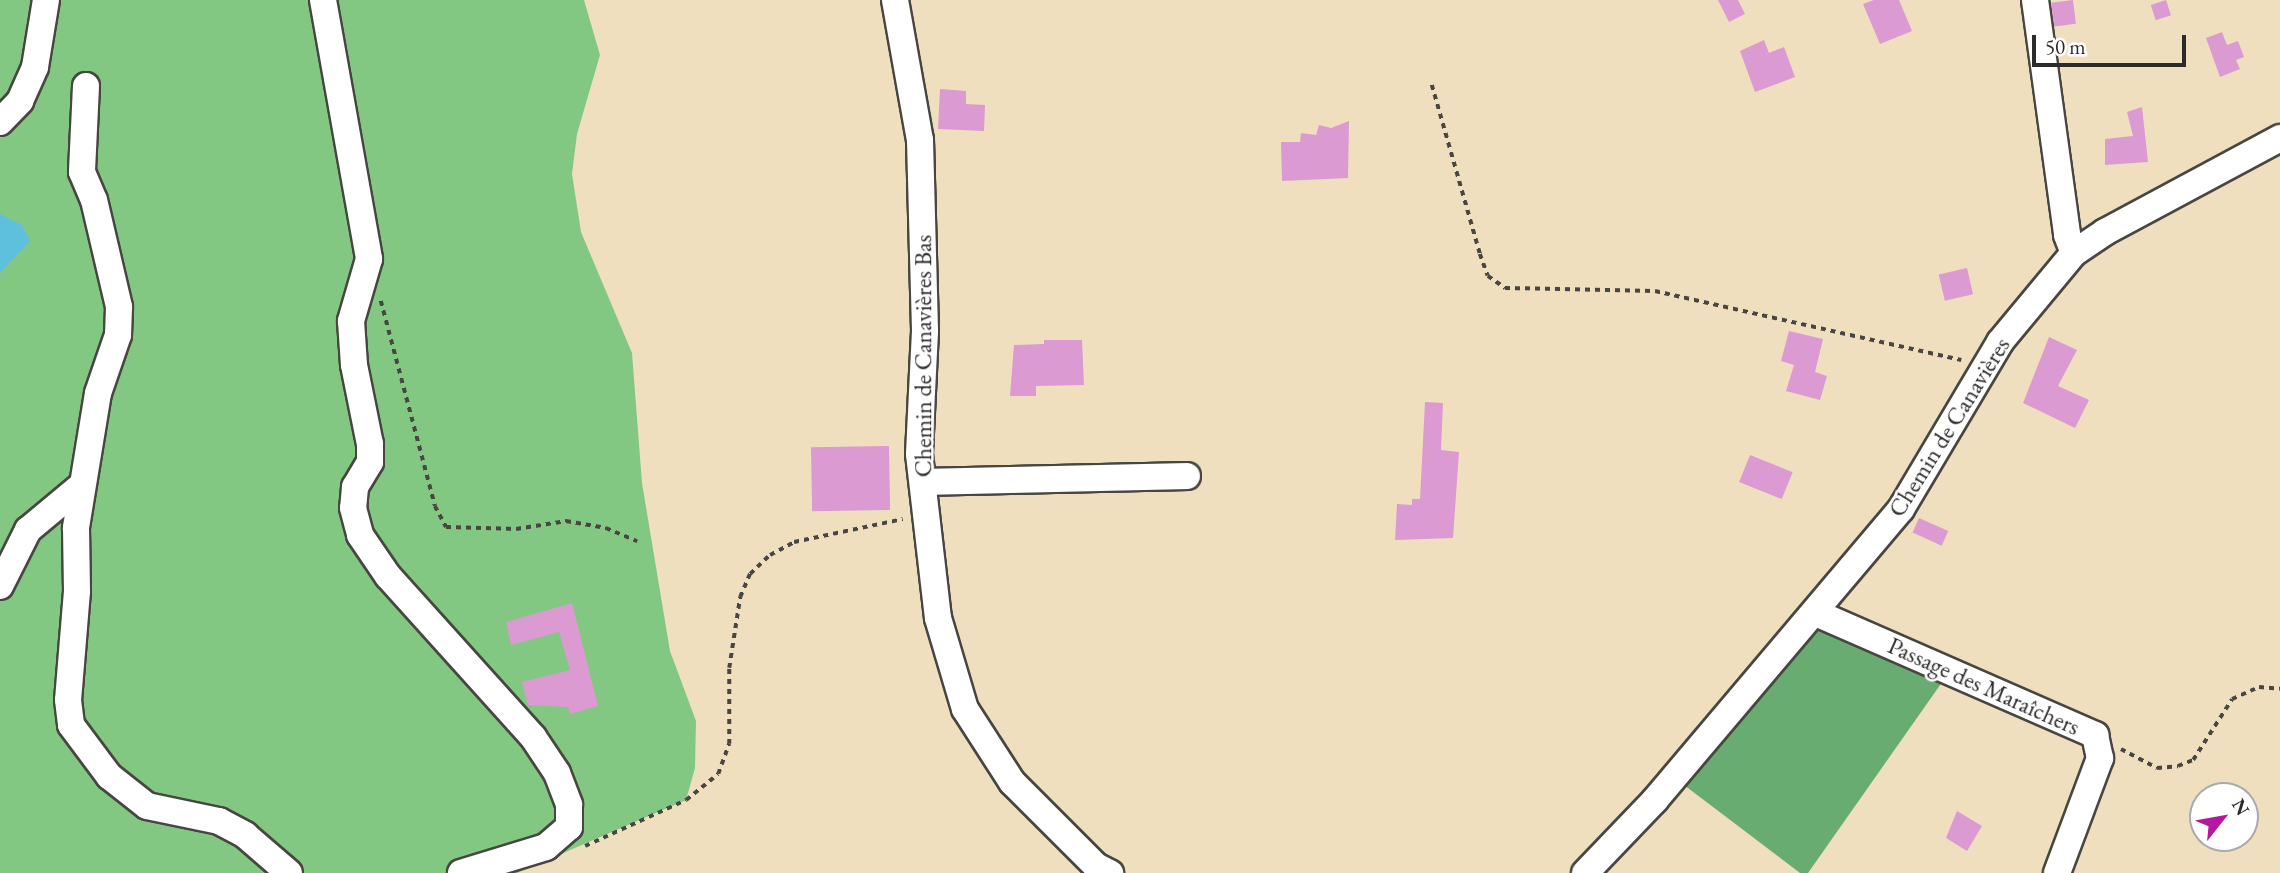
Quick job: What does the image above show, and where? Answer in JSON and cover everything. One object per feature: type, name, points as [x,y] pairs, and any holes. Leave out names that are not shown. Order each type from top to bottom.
[{"type":"street","points":[[0,121],[20,101],[35,66],[47,0]]},
{"type":"street","points":[[323,0],[369,259],[351,321],[354,365],[370,444],[370,462],[355,487],[353,508],[360,535],[387,576],[533,737],[557,773],[569,805],[569,827],[546,846],[461,873]]},
{"type":"street","name":"Chemin de Canavières Bas","points":[[895,0],[903,30],[920,140],[925,331],[919,454],[938,618],[965,709],[1012,782],[1096,866],[1110,873]]},
{"type":"street","points":[[2035,0],[2067,235],[2074,253]]},
{"type":"street","points":[[86,86],[82,172],[94,200],[119,307],[118,335],[98,393],[90,461],[82,485],[68,700],[71,725],[109,776],[147,806],[219,821],[246,835],[289,873]]},
{"type":"street","name":"Chemin de Canavières","points":[[1585,873],[1655,800],[1816,613],[1901,509],[1985,366],[2031,300],[2074,253],[2105,232],[2280,138]]},
{"type":"street","points":[[923,482],[1187,476]]},
{"type":"street","points":[[0,586],[28,530],[82,485]]},
{"type":"street","name":"Passage des Maraîchers","points":[[1816,613],[2095,736],[2100,758],[2057,873]]},
{"type":"path","points":[[1432,85],[1480,254],[1488,276],[1505,288],[1655,291],[1985,366]]},
{"type":"path","points":[[380,298],[435,506],[446,527],[516,529],[566,521],[606,528],[637,541]]},
{"type":"path","points":[[577,849],[686,800],[719,774],[729,744],[729,668],[740,597],[750,574],[770,555],[794,542],[928,514]]},
{"type":"path","points":[[2095,736],[2157,768],[2178,766],[2193,760],[2232,699],[2259,687],[2280,689]]},
{"type":"green space","points":[[0,0],[584,0],[600,55],[577,134],[572,174],[581,232],[632,353],[642,483],[670,651],[696,721],[695,768],[686,800],[517,873],[0,873]]},
{"type":"green space","points":[[1821,626],[1945,678],[1808,873],[1800,873],[1684,785]]},
{"type":"water","points":[[0,214],[22,225],[30,241],[0,273]]},
{"type":"building","points":[[1718,0],[1738,0],[1745,14],[1729,22]]},
{"type":"building","points":[[1874,0],[1899,0],[1912,31],[1880,44],[1863,4]]},
{"type":"building","points":[[2073,0],[2076,24],[2054,27],[2051,3]]},
{"type":"building","points":[[2166,0],[2171,15],[2156,20],[2151,5]]},
{"type":"building","points":[[2222,32],[2227,45],[2238,41],[2244,57],[2236,60],[2240,69],[2220,77],[2206,38]]},
{"type":"building","points":[[1764,40],[1769,53],[1784,47],[1795,77],[1755,92],[1740,51]]},
{"type":"building","points":[[940,89],[966,91],[966,104],[985,105],[984,131],[938,129]]},
{"type":"building","points":[[2142,107],[2148,162],[2105,165],[2105,139],[2133,136],[2127,112]]},
{"type":"building","points":[[1349,121],[1348,178],[1282,181],[1281,142],[1300,142],[1301,133],[1316,135],[1319,125],[1331,128]]},
{"type":"building","points":[[1967,268],[1973,294],[1945,301],[1939,275]]},
{"type":"building","points":[[1789,331],[1823,339],[1815,372],[1827,376],[1820,400],[1786,391],[1794,365],[1781,361]]},
{"type":"building","points":[[2049,337],[2077,350],[2058,386],[2089,400],[2075,428],[2023,403]]},
{"type":"building","points":[[1044,340],[1082,340],[1084,385],[1036,386],[1036,396],[1010,396],[1014,345],[1044,344]]},
{"type":"building","points":[[1425,402],[1443,403],[1441,450],[1459,452],[1453,538],[1395,540],[1397,504],[1412,505],[1412,499],[1420,499]]},
{"type":"building","points":[[889,446],[890,510],[812,511],[811,447]]},
{"type":"building","points":[[1750,455],[1793,472],[1782,499],[1739,482]]},
{"type":"building","points":[[1919,518],[1948,531],[1942,546],[1912,533]]},
{"type":"building","points":[[572,603],[598,706],[570,714],[568,707],[528,705],[522,682],[570,670],[559,632],[511,645],[506,622]]},
{"type":"building","points":[[1957,811],[1982,826],[1967,851],[1946,838]]}]
